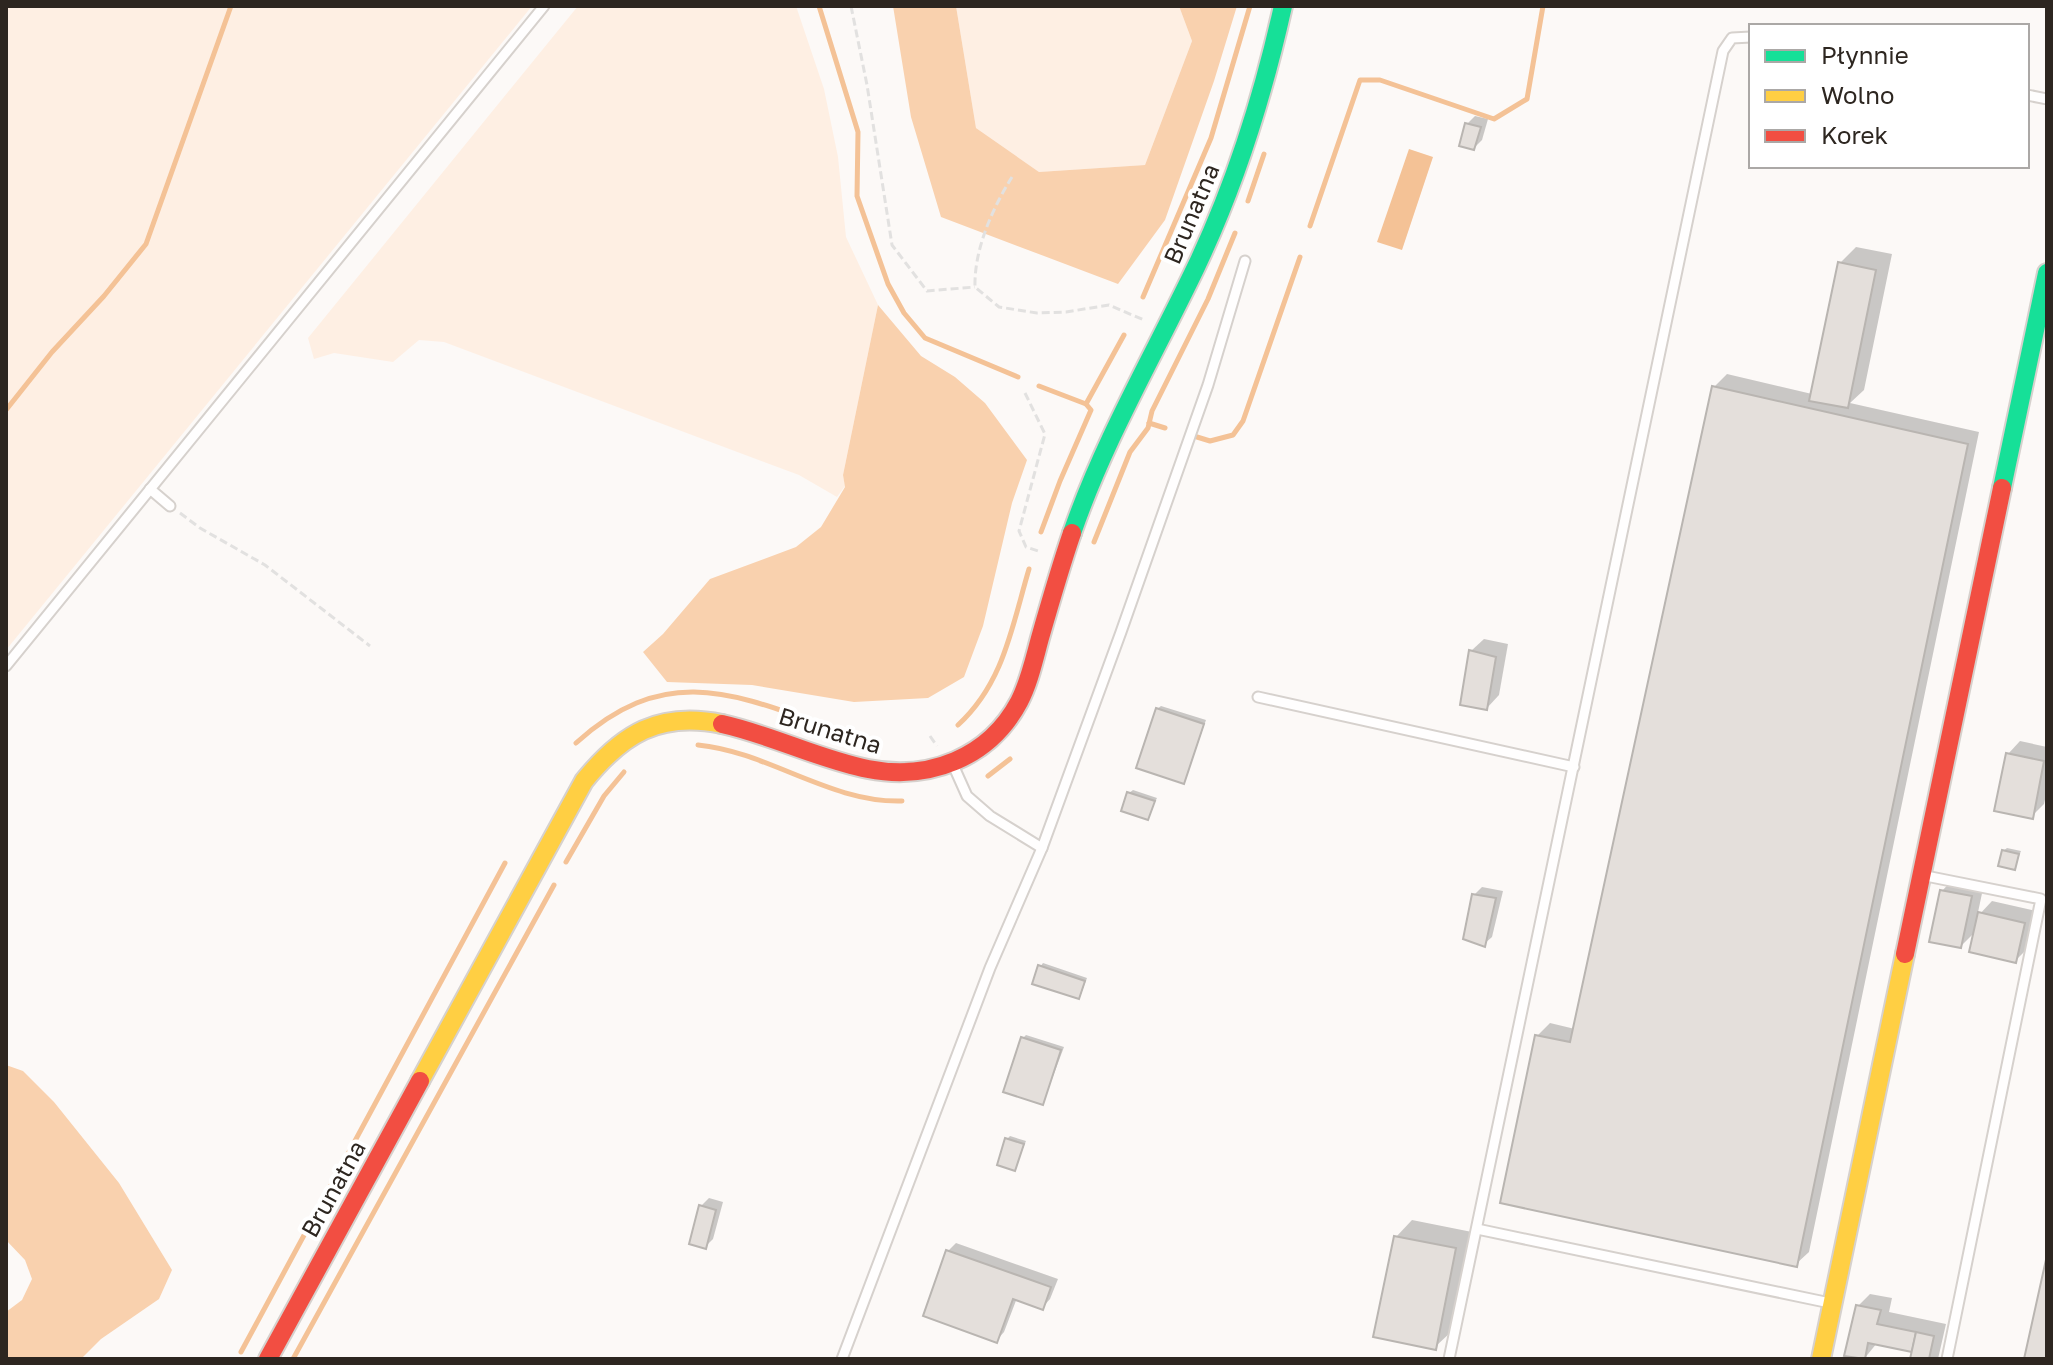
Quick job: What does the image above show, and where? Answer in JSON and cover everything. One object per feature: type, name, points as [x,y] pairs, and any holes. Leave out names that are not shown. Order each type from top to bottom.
[{"type":"street","name":"Brunatna","points":[[268,1359],[584,781],[603,758],[628,737],[656,725],[712,720],[857,767],[913,774],[953,764],[973,753],[992,736],[1019,702],[1063,559],[1108,442],[1166,330],[1222,209],[1262,91],[1283,6]]},
{"type":"street","points":[[1821,1359],[2047,273]]},
{"type":"lane","points":[[6,666],[544,6]]},
{"type":"lane","points":[[1449,1359],[1723,51],[1732,38],[1749,37]]},
{"type":"lane","points":[[842,1359],[990,968],[1042,848],[1208,385],[1245,261]]},
{"type":"lane","points":[[150,489],[170,506]]},
{"type":"lane","points":[[1258,697],[1574,767]]},
{"type":"lane","points":[[953,764],[967,796],[990,816],[1042,848]]},
{"type":"lane","points":[[1922,876],[2041,899],[1947,1359]]},
{"type":"lane","points":[[1477,1229],[1834,1304]]},
{"type":"path","points":[[851,6],[867,85],[892,245],[927,291],[975,287],[999,307],[1037,313],[1109,305],[1166,330]]},
{"type":"path","points":[[975,287],[974,264],[1002,193],[1012,177]]},
{"type":"path","points":[[1025,393],[1045,434],[1019,531],[1026,547],[1063,559]]},
{"type":"path","points":[[170,506],[200,528],[265,565],[370,646]]},
{"type":"shaded area","points":[[6,6],[532,6],[6,650]]},
{"type":"shaded area","points":[[578,6],[796,6],[824,89],[838,157],[846,237],[878,305],[843,475],[845,486],[837,497],[799,475],[444,342],[419,340],[393,362],[334,353],[314,359],[308,338]]},
{"type":"shaded area","points":[[893,6],[956,6],[976,128],[1039,172],[1145,165],[1192,41],[1179,6],[1237,6],[1165,220],[1118,284],[941,217],[911,117]]},
{"type":"shaded area","points":[[956,6],[1179,6],[1192,41],[1145,165],[1039,172],[976,128]]},
{"type":"shaded area","points":[[1409,149],[1433,157],[1402,250],[1377,242]]},
{"type":"shaded area","points":[[878,305],[921,356],[955,377],[985,403],[1027,460],[1012,503],[983,626],[964,677],[928,698],[854,702],[752,685],[667,682],[643,652],[663,634],[710,579],[796,547],[821,527],[845,487],[843,475]]},
{"type":"shaded area","points":[[6,1065],[23,1071],[54,1102],[119,1183],[172,1270],[159,1299],[101,1339],[81,1359],[6,1359],[6,1312],[22,1300],[32,1279],[25,1260],[6,1240]]},
{"type":"building","points":[[1465,123],[1481,127],[1474,150],[1459,146]]},
{"type":"building","points":[[1838,262],[1876,270],[1848,408],[1809,401]]},
{"type":"building","points":[[1712,386],[1968,444],[1797,1267],[1500,1203],[1535,1035],[1570,1042]]},
{"type":"building","points":[[1469,650],[1496,657],[1487,710],[1460,705]]},
{"type":"building","points":[[1156,708],[1204,724],[1184,784],[1136,768]]},
{"type":"building","points":[[2006,753],[2044,761],[2033,819],[1994,811]]},
{"type":"building","points":[[1127,792],[1155,801],[1148,820],[1121,811]]},
{"type":"building","points":[[2002,850],[2019,854],[2015,870],[1998,866]]},
{"type":"building","points":[[1940,890],[1972,896],[1961,948],[1929,942]]},
{"type":"building","points":[[1472,894],[1496,898],[1485,947],[1463,939]]},
{"type":"building","points":[[1978,912],[2025,923],[2016,963],[1969,952]]},
{"type":"building","points":[[1038,965],[1085,981],[1079,999],[1032,984]]},
{"type":"building","points":[[1021,1037],[1061,1050],[1043,1105],[1003,1092]]},
{"type":"building","points":[[1005,1138],[1024,1144],[1015,1171],[997,1165]]},
{"type":"building","points":[[699,1205],[716,1210],[706,1249],[689,1244]]},
{"type":"building","points":[[1394,1236],[1456,1248],[1436,1350],[1373,1337]]},
{"type":"building","points":[[946,1250],[1051,1287],[1043,1310],[1013,1299],[997,1343],[923,1316]]},
{"type":"building","points":[[2047,1255],[2047,1359],[2024,1359]]},
{"type":"building","points":[[1856,1305],[1881,1310],[1877,1324],[1916,1332],[1912,1352],[1868,1343],[1865,1359],[1844,1356]]},
{"type":"building","points":[[1916,1332],[1934,1336],[1929,1359],[1910,1359]]},
{"type":"waterway","points":[[6,410],[146,244],[231,6]]},
{"type":"waterway","points":[[819,6],[858,132],[857,196],[888,284],[904,313],[925,338],[1018,377]]},
{"type":"waterway","points":[[1143,297],[1211,138],[1250,6]]},
{"type":"waterway","points":[[1310,226],[1360,80],[1380,80],[1494,119],[1527,99],[1543,6]]},
{"type":"waterway","points":[[1248,201],[1264,154]]},
{"type":"waterway","points":[[1094,542],[1130,452],[1148,428],[1152,411],[1208,299],[1235,233]]},
{"type":"waterway","points":[[1197,437],[1210,441],[1233,435],[1243,421],[1300,257]]},
{"type":"waterway","points":[[1041,532],[1091,410],[1086,404],[1124,335]]},
{"type":"waterway","points":[[1039,386],[1086,404]]},
{"type":"waterway","points":[[1149,423],[1165,428]]},
{"type":"waterway","points":[[958,725],[974,709],[996,672],[1029,569]]},
{"type":"waterway","points":[[576,743],[611,716],[644,700],[676,693],[708,693],[741,698],[848,734]]},
{"type":"waterway","points":[[698,745],[750,757],[850,794],[902,801]]},
{"type":"waterway","points":[[988,776],[1010,759]]},
{"type":"waterway","points":[[566,862],[604,796],[624,772]]},
{"type":"waterway","points":[[241,1352],[505,863]]},
{"type":"waterway","points":[[293,1359],[554,885]]},
{"type":"traffic: fast","points":[[1072,533],[1114,431],[1196,267],[1224,203],[1267,73],[1283,6]]},
{"type":"traffic: fast","points":[[2002,488],[2047,273]]},
{"type":"traffic: slow","points":[[420,1081],[584,781],[613,750],[644,730],[679,721],[722,724]]},
{"type":"traffic: slow","points":[[1821,1359],[1905,954]]},
{"type":"traffic: jam","points":[[1905,954],[2002,488]]},
{"type":"traffic: jam","points":[[722,724],[849,765],[891,772],[935,768],[974,751],[1006,721],[1023,695],[1072,533]]},
{"type":"traffic: jam","points":[[268,1359],[420,1081]]}]
